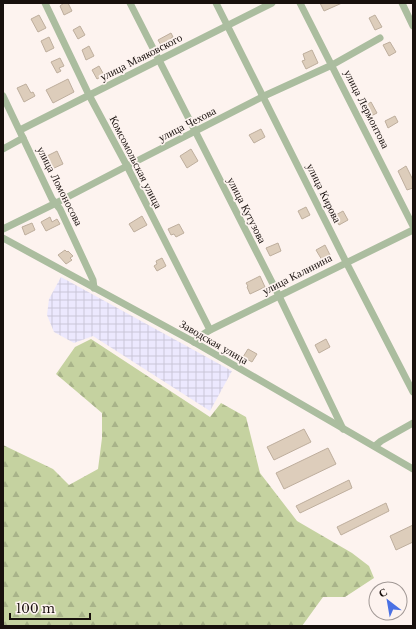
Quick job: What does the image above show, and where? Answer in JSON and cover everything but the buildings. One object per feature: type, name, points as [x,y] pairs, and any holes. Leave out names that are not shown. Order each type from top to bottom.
[{"type":"street","name":"Комсомольская улица","points":[[45,3],[89,95],[210,330]]},
{"type":"street","name":"улица Кутузова","points":[[130,3],[279,296],[343,428]]},
{"type":"street","name":"улица Кирова","points":[[216,3],[413,392]]},
{"type":"street","name":"улица Маяковского","points":[[20,130],[272,3]]},
{"type":"street","name":"улица Лермонтова","points":[[300,3],[413,226]]},
{"type":"street","points":[[402,3],[412,24]]},
{"type":"street","name":"улица Чехова","points":[[3,229],[264,96],[332,65],[380,38]]},
{"type":"street","name":"улица Ломоносова","points":[[3,96],[52,199],[60,209],[94,280],[94,288]]},
{"type":"street","points":[[3,149],[23,138]]},
{"type":"street","name":"улица Калинина","points":[[194,342],[210,330],[413,230]]},
{"type":"street","name":"Заводская улица","points":[[3,238],[194,342],[413,468]]},
{"type":"street","points":[[375,446],[381,441],[413,424]]},
{"type":"shaded area","points":[[61,277],[232,371],[210,411],[93,336],[74,343],[54,332],[47,315],[49,299]]},
{"type":"green space","points":[[91,339],[210,417],[221,403],[246,417],[260,473],[297,521],[352,553],[369,566],[374,578],[345,597],[323,597],[302,626],[3,626],[3,445],[53,469],[69,485],[98,469],[102,438],[102,413],[56,374],[75,347]]}]
